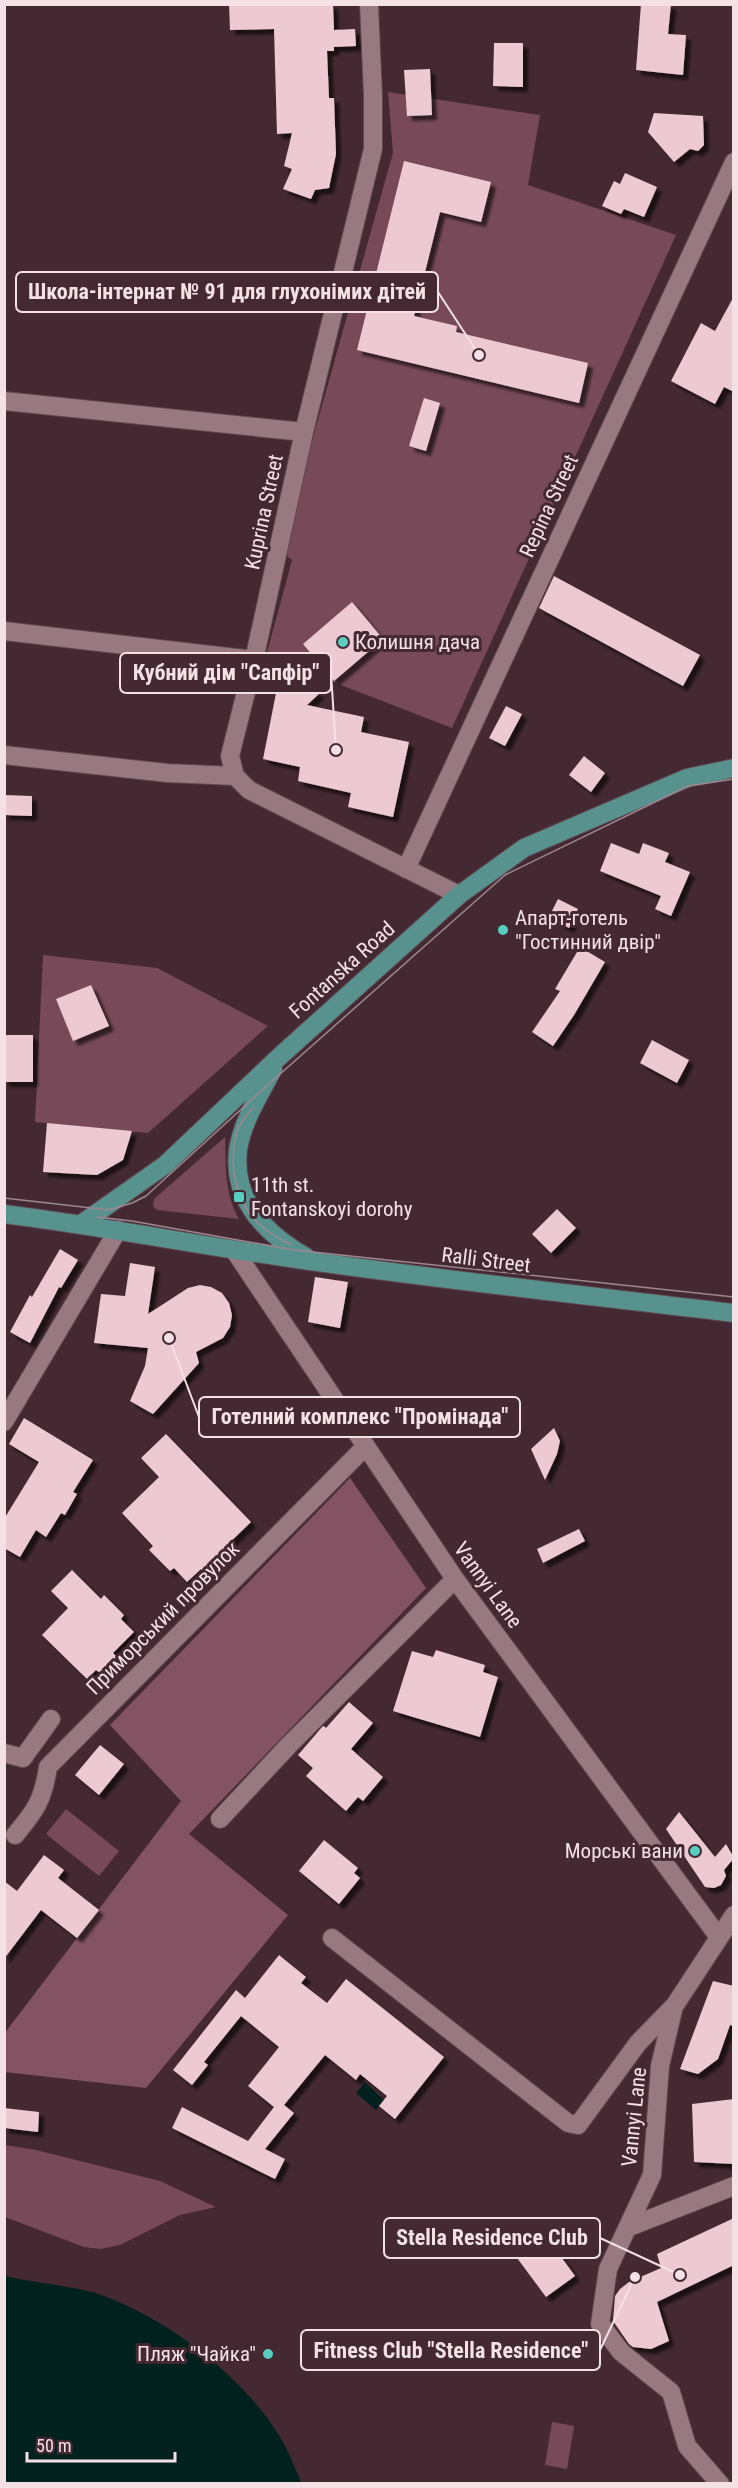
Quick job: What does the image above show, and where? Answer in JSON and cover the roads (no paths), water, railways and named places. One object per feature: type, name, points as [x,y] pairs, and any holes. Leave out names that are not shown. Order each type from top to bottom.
[{"type":"main road","name":"Fontanska Road","points":[[81,1224],[165,1165],[279,1057],[459,895],[524,848],[687,778],[734,768]]},
{"type":"main road","points":[[279,1057],[246,1124],[238,1151],[243,1194],[266,1229],[279,1241],[313,1261]]},
{"type":"main road","points":[[4,1214],[81,1224]]},
{"type":"main road","name":"Ralli Street","points":[[81,1224],[313,1261],[734,1313]]},
{"type":"street","name":"Kuprina Street","points":[[235,776],[230,756],[254,660],[304,432],[373,149],[369,4]]},
{"type":"street","name":"Repina Street","points":[[406,869],[734,162]]},
{"type":"street","points":[[4,401],[304,432]]},
{"type":"street","points":[[4,631],[254,660]]},
{"type":"street","points":[[4,755],[167,774],[235,776],[249,790],[459,895]]},
{"type":"street","points":[[4,1422],[118,1230]]},
{"type":"street","name":"Vannyi Lane","points":[[234,1250],[455,1580],[718,1936]]},
{"type":"street","name":"Приморський провулок","points":[[15,1835],[36,1810],[45,1787],[48,1767],[366,1446]]},
{"type":"street","points":[[220,1819],[289,1745],[455,1580]]},
{"type":"street","points":[[4,1754],[23,1758],[51,1719]]},
{"type":"street","name":"Vannyi Lane","points":[[332,1938],[568,2123],[578,2125],[638,2043],[675,2005],[718,1936],[734,1915]]},
{"type":"street","name":"Vannyi Lane","points":[[675,2005],[660,2066],[652,2175],[608,2269],[600,2324],[621,2352],[671,2392],[687,2446],[720,2484]]},
{"type":"street","points":[[629,2227],[734,2186]]},
{"type":"tram line","points":[[4,1198],[109,1210],[146,1196],[505,875],[688,786],[734,779]]},
{"type":"tram line","points":[[253,1108],[239,1127],[234,1146],[234,1170],[239,1193],[243,1204],[257,1222],[273,1235],[292,1245]]},
{"type":"tram line","points":[[97,1217],[132,1221],[294,1250],[734,1297]]},
{"type":"place","name":"Школа-інтернат № 91 для глухонімих дітей","points":[[479,355]]},
{"type":"place","name":"Колишня дача","points":[[343,642]]},
{"type":"place","name":"Кубний дім \"Сапфір\"","points":[[336,750]]},
{"type":"place","name":"Апарт-готель \"Гостинний двір\"","points":[[503,930]]},
{"type":"place","name":"11th st. Fontanskoyi dorohy","points":[[239,1197]]},
{"type":"place","name":"Готелний комплекс \"Промінада\"","points":[[169,1338]]},
{"type":"place","name":"Морські вани","points":[[695,1851]]},
{"type":"place","name":"Stella Residence Club","points":[[680,2275]]},
{"type":"place","name":"Fitness Club \"Stella Residence\"","points":[[635,2277]]},
{"type":"place","name":"Пляж \"Чайка\"","points":[[268,2354]]}]
